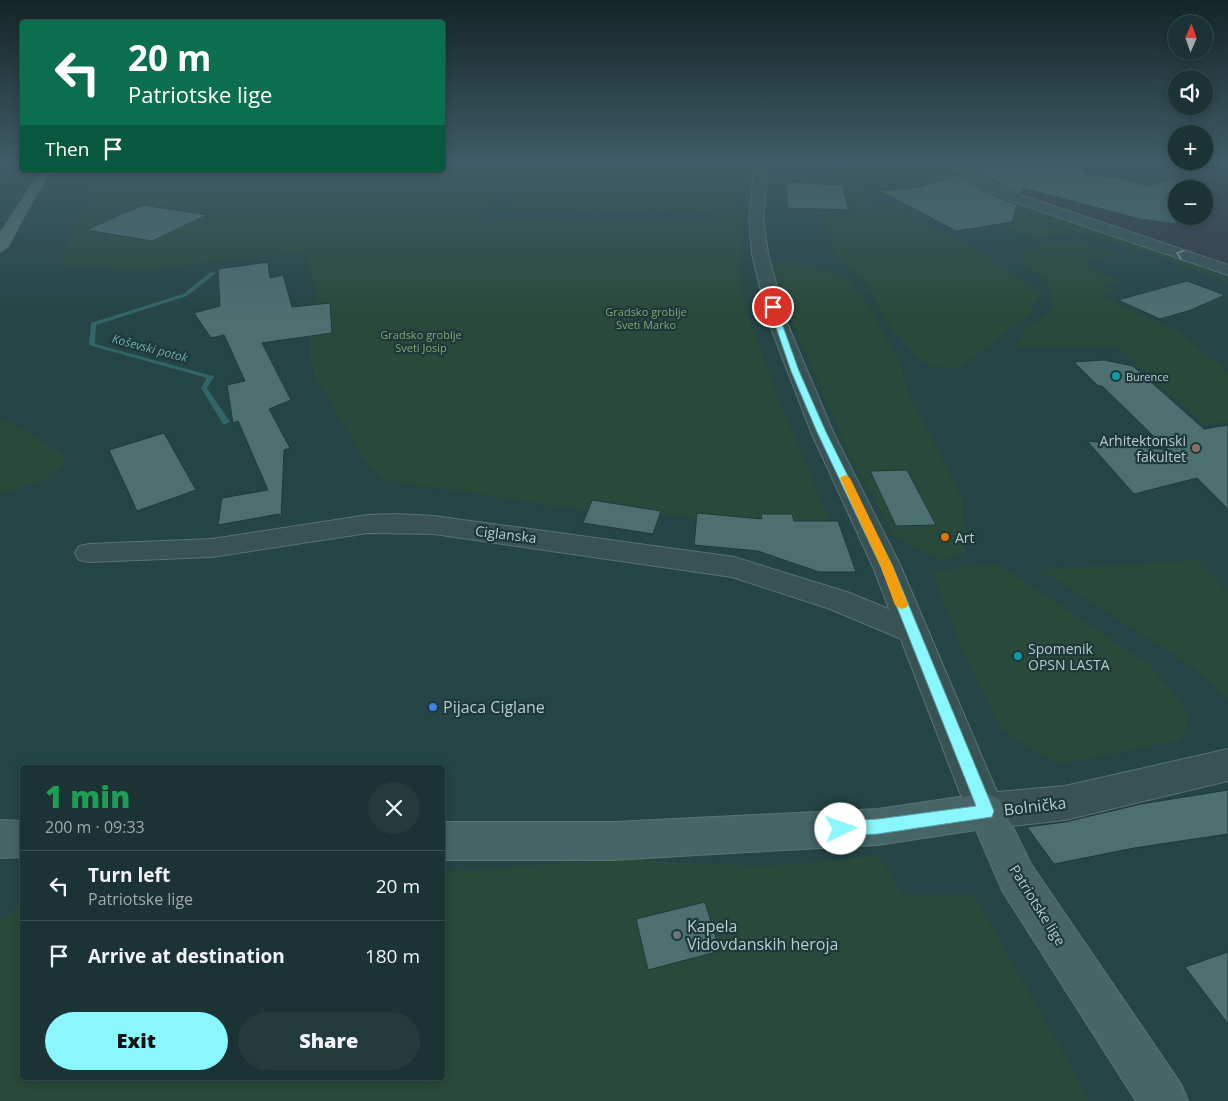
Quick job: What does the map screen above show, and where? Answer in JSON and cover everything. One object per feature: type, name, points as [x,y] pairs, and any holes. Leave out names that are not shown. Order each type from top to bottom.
[{"type":"main road","points":[[0,247],[19,213]]},
{"type":"main road","name":"Bolnička","points":[[445,841],[614,841],[878,827],[986,811]]},
{"type":"main road","name":"Patriotske lige","points":[[986,811],[1017,878],[1164,1101]]},
{"type":"main road","points":[[0,839],[20,839]]},
{"type":"street","name":"Patriotske lige","points":[[756,213],[760,254],[778,323],[822,432],[887,567],[911,631],[986,811]]},
{"type":"street","points":[[1061,213],[1227,270]]},
{"type":"street","name":"Ciglanska","points":[[89,553],[212,548],[368,524],[434,525],[734,567],[832,598],[911,631]]},
{"type":"street","name":"Bolnička","points":[[986,811],[1065,803],[1228,765]]},
{"type":"shaded area","points":[[1065,213],[1168,213],[1168,225],[1213,225],[1213,213],[1228,213],[1228,267]]},
{"type":"green space","points":[[78,213],[483,213],[485,223],[516,220],[743,217],[740,272],[742,295],[773,385],[830,523],[747,521],[582,510],[386,480],[364,459],[315,377],[310,356],[308,324],[300,320],[318,298],[304,252],[142,270],[61,265]]},
{"type":"green space","points":[[715,213],[743,213],[743,216]]},
{"type":"green space","points":[[910,213],[986,256],[1041,294],[1028,315],[959,369],[925,364],[893,331],[864,281],[838,259],[822,216]]},
{"type":"green space","points":[[1000,213],[1024,213],[1072,233],[1033,239],[1002,224],[1016,221]]},
{"type":"green space","points":[[1027,213],[1061,213],[1200,267],[1228,279],[1228,283],[1148,252],[1068,230]]},
{"type":"green space","points":[[1074,242],[1117,253],[1083,264],[1118,280],[1107,286],[1116,292],[1103,297],[1178,331],[1228,372],[1228,421],[1205,425],[1117,347],[1016,349],[1024,330],[1050,312],[1051,302],[1051,294],[1046,282],[1021,261],[1024,251],[1040,245]]},
{"type":"green space","points":[[772,261],[813,267],[844,276],[869,306],[899,362],[909,395],[962,498],[965,552],[942,561],[898,540],[851,459],[783,300]]},
{"type":"green space","points":[[0,417],[51,446],[67,460],[43,481],[0,494]]},
{"type":"green space","points":[[1198,560],[1228,593],[1228,699],[1194,668],[1039,569]]},
{"type":"green space","points":[[997,563],[1151,666],[1190,715],[1181,740],[1057,765],[1001,729],[965,656],[932,572]]},
{"type":"green space","points":[[879,856],[903,895],[974,895],[1090,1101],[0,1101],[0,922],[20,903],[20,1080],[445,1080],[445,872],[617,859],[762,866]]},
{"type":"building","points":[[124,213],[207,215],[152,241],[86,230]]},
{"type":"building","points":[[923,213],[1015,213],[1012,222],[956,231]]},
{"type":"building","points":[[1119,213],[1168,213],[1168,223],[1140,219]]},
{"type":"building","points":[[268,262],[270,278],[283,275],[292,307],[330,303],[332,333],[262,343],[291,400],[269,409],[290,448],[284,450],[281,519],[279,514],[218,525],[222,498],[268,490],[238,421],[233,423],[227,385],[245,381],[224,335],[211,338],[194,313],[220,306],[218,269]]},
{"type":"building","points":[[1187,281],[1225,295],[1191,310],[1160,319],[1118,300]]},
{"type":"building","name":"Arhitektonski fakultet","points":[[1104,360],[1133,366],[1204,429],[1228,425],[1228,509],[1197,478],[1134,494],[1087,441],[1168,450],[1102,386],[1098,386],[1074,362]]},
{"type":"building","points":[[164,433],[196,490],[137,511],[109,450]]},
{"type":"building","points":[[907,470],[936,525],[896,526],[870,471]]},
{"type":"building","points":[[592,500],[661,511],[653,534],[583,523]]},
{"type":"building","points":[[697,513],[762,519],[761,514],[792,514],[794,521],[838,521],[856,572],[819,572],[758,551],[694,545]]},
{"type":"building","points":[[1228,790],[1228,834],[1134,848],[1054,864],[1027,827],[1065,822],[1141,804]]},
{"type":"building","name":"Kapela Vidovdanskih heroja","points":[[705,902],[720,951],[648,970],[636,919]]},
{"type":"building","points":[[1228,952],[1228,1024],[1185,967]]},
{"type":"waterway","name":"Koševski potok","points":[[213,273],[185,295],[93,324],[92,345],[211,377],[204,388],[226,422]]},
{"type":"slow traffic","points":[[845,478],[887,567],[901,605]]},
{"type":"place","name":"Burence","points":[[1116,376]]},
{"type":"place","name":"Arhitektonski fakultet","points":[[1196,448]]},
{"type":"place","name":"Art","points":[[945,537]]},
{"type":"place","name":"Spomenik OPSN LASTA","points":[[1018,656]]},
{"type":"place","name":"Pijaca Ciglane","points":[[433,707]]},
{"type":"place","name":"Kapela Vidovdanskih heroja","points":[[677,935]]},
{"type":"route","points":[[773,307],[795,371],[887,567],[964,762],[986,811],[878,827],[841,829]]},
{"type":"park label","name":"Gradsko groblje Sveti Marko","points":[[646,317]]},
{"type":"park label","name":"Gradsko groblje Sveti Josip","points":[[421,340]]}]
